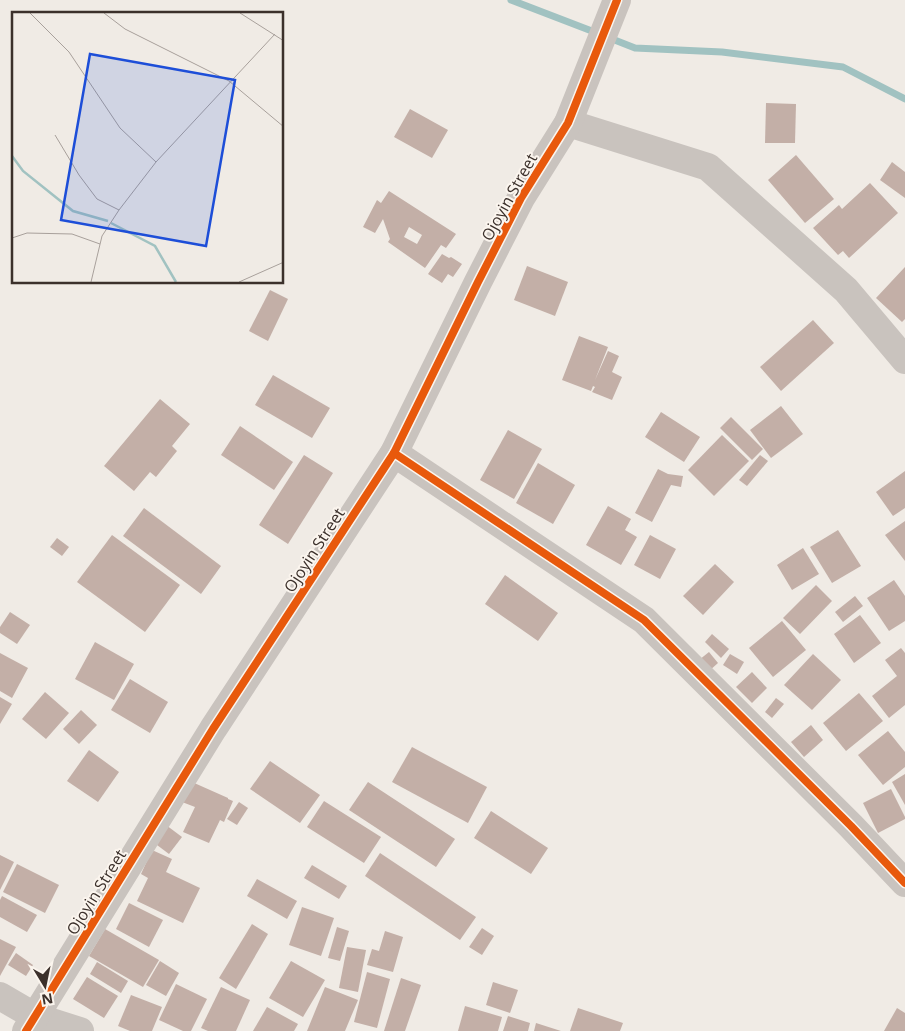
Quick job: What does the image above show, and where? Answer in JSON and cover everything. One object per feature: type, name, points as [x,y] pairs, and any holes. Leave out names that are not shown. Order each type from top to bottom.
[{"type":"street","name":"Ojoyin Street","points":[[31,1024],[212,729],[394,453],[521,198],[568,123],[617,1]]},
{"type":"street","points":[[568,123],[708,167],[846,290],[905,360]]},
{"type":"street","points":[[394,453],[644,620],[851,826],[905,883]]},
{"type":"street","points":[[0,996],[31,1024],[80,1031]]},
{"type":"building","points":[[766,103],[796,104],[795,143],[765,143]]},
{"type":"building","points":[[410,109],[448,130],[432,158],[394,137]]},
{"type":"building","points":[[796,155],[834,199],[805,223],[768,180]]},
{"type":"building","points":[[892,162],[905,172],[905,198],[880,180]]},
{"type":"building","points":[[870,183],[898,213],[849,258],[843,251],[838,255],[813,228],[839,205],[842,209]]},
{"type":"building","points":[[389,191],[456,234],[446,248],[441,245],[425,268],[388,242],[390,239],[383,219],[375,233],[363,227],[377,200],[381,203]],"holes":[[[409,227],[422,235],[417,244],[404,237]]]},
{"type":"building","points":[[442,254],[462,264],[453,277],[448,274],[442,283],[428,274]]},
{"type":"building","points":[[527,266],[568,282],[555,316],[514,300]]},
{"type":"building","points":[[905,267],[905,319],[902,322],[876,298]]},
{"type":"building","points":[[270,290],[288,299],[268,341],[249,331]]},
{"type":"building","points":[[813,320],[834,343],[781,391],[760,367]]},
{"type":"building","points":[[579,336],[608,347],[595,380],[608,351],[619,356],[612,372],[622,377],[612,400],[592,392],[595,387],[593,386],[591,391],[562,380]]},
{"type":"building","points":[[273,375],[330,408],[312,438],[255,405]]},
{"type":"building","points":[[160,399],[190,424],[172,446],[177,451],[156,477],[150,472],[134,491],[104,466]]},
{"type":"building","points":[[781,406],[803,434],[771,458],[750,430]]},
{"type":"building","points":[[661,412],[700,437],[684,462],[645,437]]},
{"type":"building","points":[[731,417],[763,449],[752,460],[720,428]]},
{"type":"building","points":[[240,426],[293,462],[274,490],[221,455]]},
{"type":"building","points":[[508,430],[542,449],[514,499],[480,480]]},
{"type":"building","points":[[722,435],[749,461],[714,496],[688,470]]},
{"type":"building","points":[[304,455],[333,473],[288,544],[259,525]]},
{"type":"building","points":[[760,455],[768,461],[747,486],[739,480]]},
{"type":"building","points":[[538,463],[575,485],[553,524],[516,503]]},
{"type":"building","points":[[658,469],[668,474],[683,476],[681,487],[671,485],[652,522],[635,513]]},
{"type":"building","points":[[905,471],[905,508],[893,516],[876,492]]},
{"type":"building","points":[[608,506],[631,519],[625,530],[637,537],[621,565],[586,545]]},
{"type":"building","points":[[144,508],[221,566],[201,594],[123,536]]},
{"type":"building","points":[[905,521],[905,561],[885,535]]},
{"type":"building","points":[[838,530],[861,566],[832,583],[810,547]]},
{"type":"building","points":[[112,535],[180,585],[145,632],[77,582]]},
{"type":"building","points":[[650,535],[676,549],[660,579],[634,565]]},
{"type":"building","points":[[57,538],[69,547],[62,556],[50,547]]},
{"type":"building","points":[[803,548],[819,574],[792,590],[777,565]]},
{"type":"building","points":[[715,564],[734,582],[703,615],[683,596]]},
{"type":"building","points":[[505,575],[558,613],[538,641],[485,604]]},
{"type":"building","points":[[894,580],[905,596],[905,621],[889,631],[867,598]]},
{"type":"building","points":[[816,585],[832,601],[800,634],[783,618]]},
{"type":"building","points":[[855,596],[863,606],[843,622],[835,612]]},
{"type":"building","points":[[10,612],[30,625],[17,644],[0,633],[0,627]]},
{"type":"building","points":[[860,615],[881,643],[854,663],[834,634]]},
{"type":"building","points":[[782,621],[806,650],[773,677],[749,648]]},
{"type":"building","points":[[712,634],[729,649],[721,658],[705,642]]},
{"type":"building","points":[[95,642],[134,664],[114,700],[75,679]]},
{"type":"building","points":[[901,648],[905,653],[905,705],[889,718],[872,696],[897,676],[885,660]]},
{"type":"building","points":[[709,652],[718,663],[709,671],[699,660]]},
{"type":"building","points":[[0,653],[28,668],[12,698],[0,691]]},
{"type":"building","points":[[730,654],[744,662],[737,674],[723,665]]},
{"type":"building","points":[[813,654],[841,680],[812,710],[784,685]]},
{"type":"building","points":[[752,672],[767,688],[752,703],[736,687]]},
{"type":"building","points":[[130,679],[168,702],[150,733],[111,710]]},
{"type":"building","points":[[45,692],[69,713],[46,739],[22,719]]},
{"type":"building","points":[[859,693],[883,721],[846,751],[823,723]]},
{"type":"building","points":[[0,697],[12,704],[0,724]]},
{"type":"building","points":[[776,698],[784,704],[772,718],[765,712]]},
{"type":"building","points":[[81,710],[97,725],[79,744],[63,729]]},
{"type":"building","points":[[811,725],[823,740],[804,757],[791,742]]},
{"type":"building","points":[[888,731],[905,752],[905,767],[883,785],[858,755]]},
{"type":"building","points":[[412,747],[487,787],[468,823],[392,782]]},
{"type":"building","points":[[89,750],[119,772],[98,802],[67,781]]},
{"type":"building","points":[[270,761],[320,795],[300,823],[250,789]]},
{"type":"building","points":[[905,774],[905,805],[892,782]]},
{"type":"building","points":[[192,782],[233,801],[224,822],[220,820],[209,843],[183,832],[195,807],[182,802]]},
{"type":"building","points":[[368,782],[455,839],[436,867],[349,810]]},
{"type":"building","points":[[891,789],[905,819],[878,833],[863,803]]},
{"type":"building","points":[[324,801],[381,837],[364,863],[307,827]]},
{"type":"building","points":[[239,802],[248,808],[237,825],[227,819]]},
{"type":"building","points":[[491,811],[548,848],[531,874],[474,838]]},
{"type":"building","points":[[162,822],[182,837],[169,854],[149,839]]},
{"type":"building","points":[[152,850],[172,859],[166,872],[200,888],[183,923],[137,901],[148,878],[141,874]]},
{"type":"building","points":[[380,853],[476,917],[460,940],[365,876]]},
{"type":"building","points":[[0,855],[14,862],[0,890]]},
{"type":"building","points":[[17,864],[59,885],[45,913],[3,892]]},
{"type":"building","points":[[312,865],[347,886],[339,899],[304,878]]},
{"type":"building","points":[[257,879],[297,901],[287,919],[247,896]]},
{"type":"building","points":[[2,896],[37,915],[27,932],[0,917],[0,900]]},
{"type":"building","points":[[129,903],[163,920],[149,947],[116,929]]},
{"type":"building","points":[[302,907],[334,918],[321,956],[289,945]]},
{"type":"building","points":[[252,924],[268,934],[236,989],[219,978]]},
{"type":"building","points":[[337,927],[349,931],[340,961],[328,958]]},
{"type":"building","points":[[482,928],[494,936],[482,955],[469,947]]},
{"type":"building","points":[[105,929],[159,960],[143,987],[89,956]]},
{"type":"building","points":[[385,931],[403,937],[393,972],[367,965],[372,949],[379,951]]},
{"type":"building","points":[[0,939],[16,947],[0,976]]},
{"type":"building","points":[[347,947],[366,950],[358,992],[339,988]]},
{"type":"building","points":[[16,953],[33,965],[26,976],[8,965]]},
{"type":"building","points":[[160,961],[179,973],[166,996],[146,985]]},
{"type":"building","points":[[291,961],[325,980],[303,1017],[269,998]]},
{"type":"building","points":[[97,962],[128,981],[121,993],[90,974]]},
{"type":"building","points":[[367,972],[390,979],[377,1028],[354,1022]]},
{"type":"building","points":[[87,977],[118,996],[104,1018],[73,999]]},
{"type":"building","points":[[401,978],[421,985],[405,1031],[384,1031]]},
{"type":"building","points":[[493,982],[518,990],[510,1013],[486,1005]]},
{"type":"building","points":[[176,984],[207,999],[191,1031],[183,1031],[159,1020]]},
{"type":"building","points":[[221,987],[250,1000],[236,1031],[208,1031],[201,1028]]},
{"type":"building","points":[[325,987],[358,1000],[345,1031],[307,1031]]},
{"type":"building","points":[[131,995],[162,1007],[152,1031],[130,1031],[118,1026]]},
{"type":"building","points":[[465,1006],[502,1017],[498,1031],[458,1031]]},
{"type":"building","points":[[267,1007],[298,1024],[294,1031],[253,1031]]},
{"type":"building","points":[[578,1008],[623,1023],[620,1031],[570,1031]]},
{"type":"building","points":[[897,1008],[905,1013],[905,1031],[884,1031]]},
{"type":"building","points":[[508,1016],[530,1023],[528,1031],[503,1031]]},
{"type":"building","points":[[536,1023],[561,1031],[534,1031]]},
{"type":"waterway","points":[[511,0],[597,33]]},
{"type":"waterway","points":[[607,37],[635,48],[722,52],[843,67],[905,99]]},
{"type":"cycle path","points":[[26,1031],[213,729],[394,453],[521,198],[568,123],[617,0]]},
{"type":"cycle path","points":[[394,453],[644,620],[851,826],[905,883]]}]
